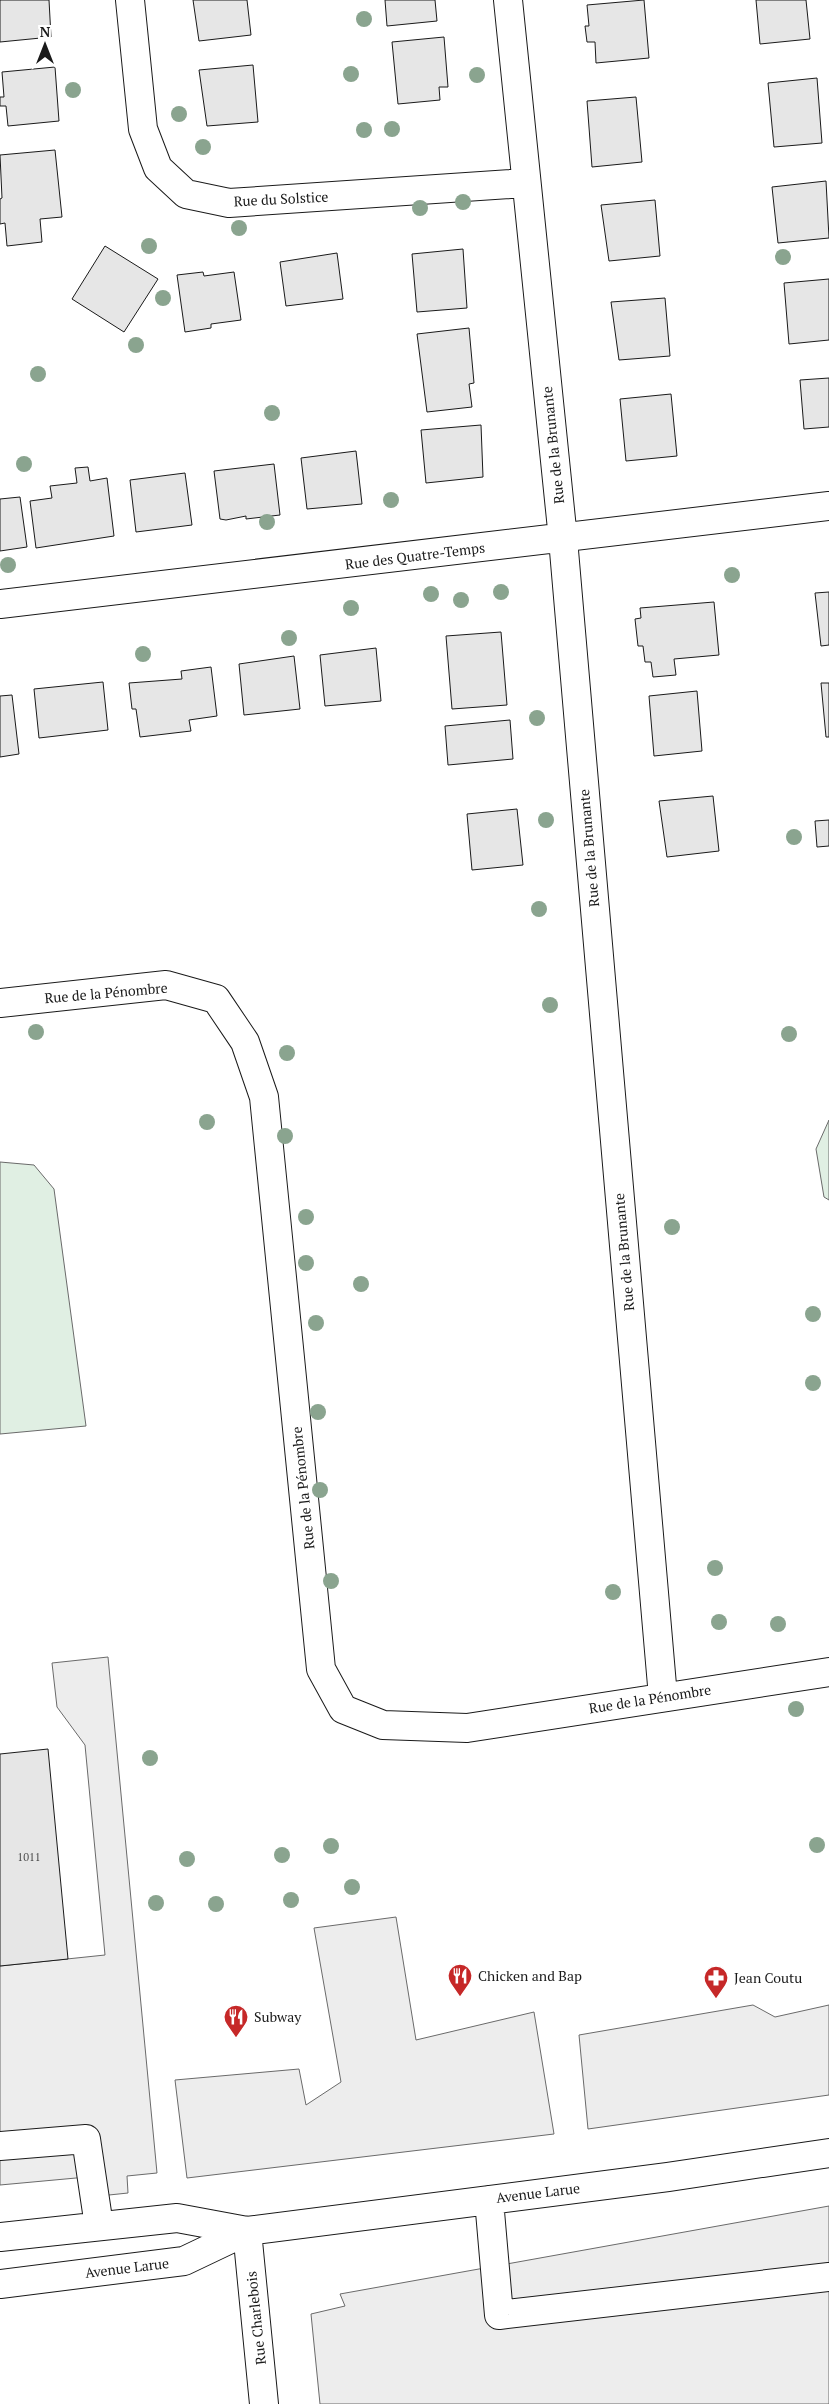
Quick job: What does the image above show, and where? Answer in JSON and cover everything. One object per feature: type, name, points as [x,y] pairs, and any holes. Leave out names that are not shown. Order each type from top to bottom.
[{"type":"street","name":"Rue du Solstice","points":[[130,0],[143,129],[158,168],[186,194],[229,203],[525,183]]},
{"type":"street","name":"Rue de la Brunante","points":[[508,0],[525,183],[563,539],[663,1697]]},
{"type":"street","name":"Rue des Quatre-Temps","points":[[0,604],[563,539],[829,506]]},
{"type":"street","name":"Rue de la Pénombre","points":[[0,1002],[166,985],[216,999],[245,1042],[264,1096],[321,1668],[343,1709],[383,1725],[467,1728],[829,1672]]},
{"type":"street","points":[[0,2146],[86,2140],[99,2226]]},
{"type":"street","name":"Avenue Larue","points":[[0,2237],[177,2218],[247,2231],[829,2153]]},
{"type":"street","points":[[488,2200],[499,2315],[829,2277]]},
{"type":"street","name":"Avenue Larue","points":[[0,2284],[184,2261],[247,2231]]},
{"type":"street","name":"Rue Charlebois","points":[[247,2231],[264,2404]]},
{"type":"green space","points":[[829,1120],[829,1200],[824,1197],[816,1149]]},
{"type":"green space","points":[[0,1162],[34,1165],[54,1189],[86,1426],[0,1434]]},
{"type":"shaded area","points":[[108,1657],[157,2173],[127,2176],[128,2193],[90,2197],[87,2177],[0,2185],[0,1966],[105,1955],[85,1745],[57,1707],[52,1663]]},
{"type":"shaded area","points":[[396,1917],[416,2040],[534,2012],[554,2134],[187,2178],[175,2080],[299,2069],[306,2105],[341,2082],[314,1928]]},
{"type":"shaded area","points":[[753,2005],[775,2017],[829,2005],[829,2095],[588,2129],[579,2035]]},
{"type":"shaded area","points":[[829,2206],[829,2404],[320,2404],[311,2314],[345,2306],[340,2294]]},
{"type":"building","points":[[0,0],[49,0],[51,37],[0,42]]},
{"type":"building","points":[[193,0],[247,0],[251,35],[199,41]]},
{"type":"building","points":[[385,0],[435,0],[437,21],[387,26]]},
{"type":"building","points":[[644,0],[649,58],[596,63],[595,42],[587,42],[585,26],[589,26],[587,5]]},
{"type":"building","points":[[756,0],[806,0],[810,39],[760,44]]},
{"type":"building","points":[[444,37],[448,87],[439,87],[440,100],[398,104],[392,42]]},
{"type":"building","points":[[253,65],[258,122],[207,126],[199,70]]},
{"type":"building","points":[[55,67],[59,121],[8,126],[6,106],[0,106],[0,97],[4,97],[2,72]]},
{"type":"building","points":[[817,78],[822,143],[774,147],[768,83]]},
{"type":"building","points":[[636,97],[642,162],[592,167],[587,101]]},
{"type":"building","points":[[55,150],[62,217],[40,219],[42,242],[7,246],[5,223],[0,224],[0,199],[2,198],[0,155]]},
{"type":"building","points":[[826,181],[829,238],[778,243],[772,187]]},
{"type":"building","points":[[655,200],[660,256],[609,261],[601,205]]},
{"type":"building","points":[[105,246],[158,279],[124,332],[72,299]]},
{"type":"building","points":[[463,249],[467,308],[417,312],[412,254]]},
{"type":"building","points":[[337,253],[343,299],[286,306],[280,262]]},
{"type":"building","points":[[203,272],[204,276],[234,272],[241,320],[211,324],[211,328],[185,332],[177,275]]},
{"type":"building","points":[[829,279],[829,340],[789,344],[784,283]]},
{"type":"building","points":[[665,298],[670,356],[619,360],[611,302]]},
{"type":"building","points":[[469,328],[474,383],[469,384],[472,407],[427,412],[417,334]]},
{"type":"building","points":[[829,378],[829,427],[804,429],[800,380]]},
{"type":"building","points":[[671,394],[677,456],[626,461],[620,399]]},
{"type":"building","points":[[481,425],[483,477],[426,483],[421,430]]},
{"type":"building","points":[[356,451],[362,504],[307,509],[301,458]]},
{"type":"building","points":[[274,464],[280,515],[246,519],[246,516],[226,520],[220,519],[214,471]]},
{"type":"building","points":[[88,467],[90,481],[107,478],[114,536],[36,548],[30,501],[52,498],[50,486],[77,483],[75,468]]},
{"type":"building","points":[[185,473],[192,525],[136,532],[130,480]]},
{"type":"building","points":[[20,497],[27,547],[0,551],[0,499]]},
{"type":"building","points":[[829,592],[829,645],[821,646],[815,593]]},
{"type":"building","points":[[714,602],[719,655],[674,659],[676,675],[653,677],[651,662],[645,662],[643,646],[638,646],[635,619],[641,618],[640,608]]},
{"type":"building","points":[[501,632],[507,705],[452,709],[446,636]]},
{"type":"building","points":[[376,648],[381,701],[325,706],[320,655]]},
{"type":"building","points":[[294,656],[300,709],[244,715],[239,664]]},
{"type":"building","points":[[211,667],[217,716],[189,720],[191,731],[140,737],[136,709],[132,709],[129,683],[182,679],[181,671]]},
{"type":"building","points":[[103,682],[108,730],[39,738],[34,689]]},
{"type":"building","points":[[821,683],[829,683],[829,737],[826,737]]},
{"type":"building","points":[[697,691],[702,751],[654,756],[649,696]]},
{"type":"building","points":[[12,695],[19,754],[0,757],[0,696]]},
{"type":"building","points":[[510,720],[513,759],[448,765],[445,726]]},
{"type":"building","points":[[713,796],[719,851],[667,857],[659,801]]},
{"type":"building","points":[[517,809],[523,865],[472,870],[467,814]]},
{"type":"building","points":[[829,820],[829,846],[817,847],[815,821]]},
{"type":"building","points":[[48,1749],[68,1959],[0,1966],[0,1754]]},
{"type":"place","name":"Chicken and Bap","points":[[460,1997]]},
{"type":"place","name":"Jean Coutu","points":[[716,1999]]},
{"type":"place","name":"Subway","points":[[236,2038]]}]
